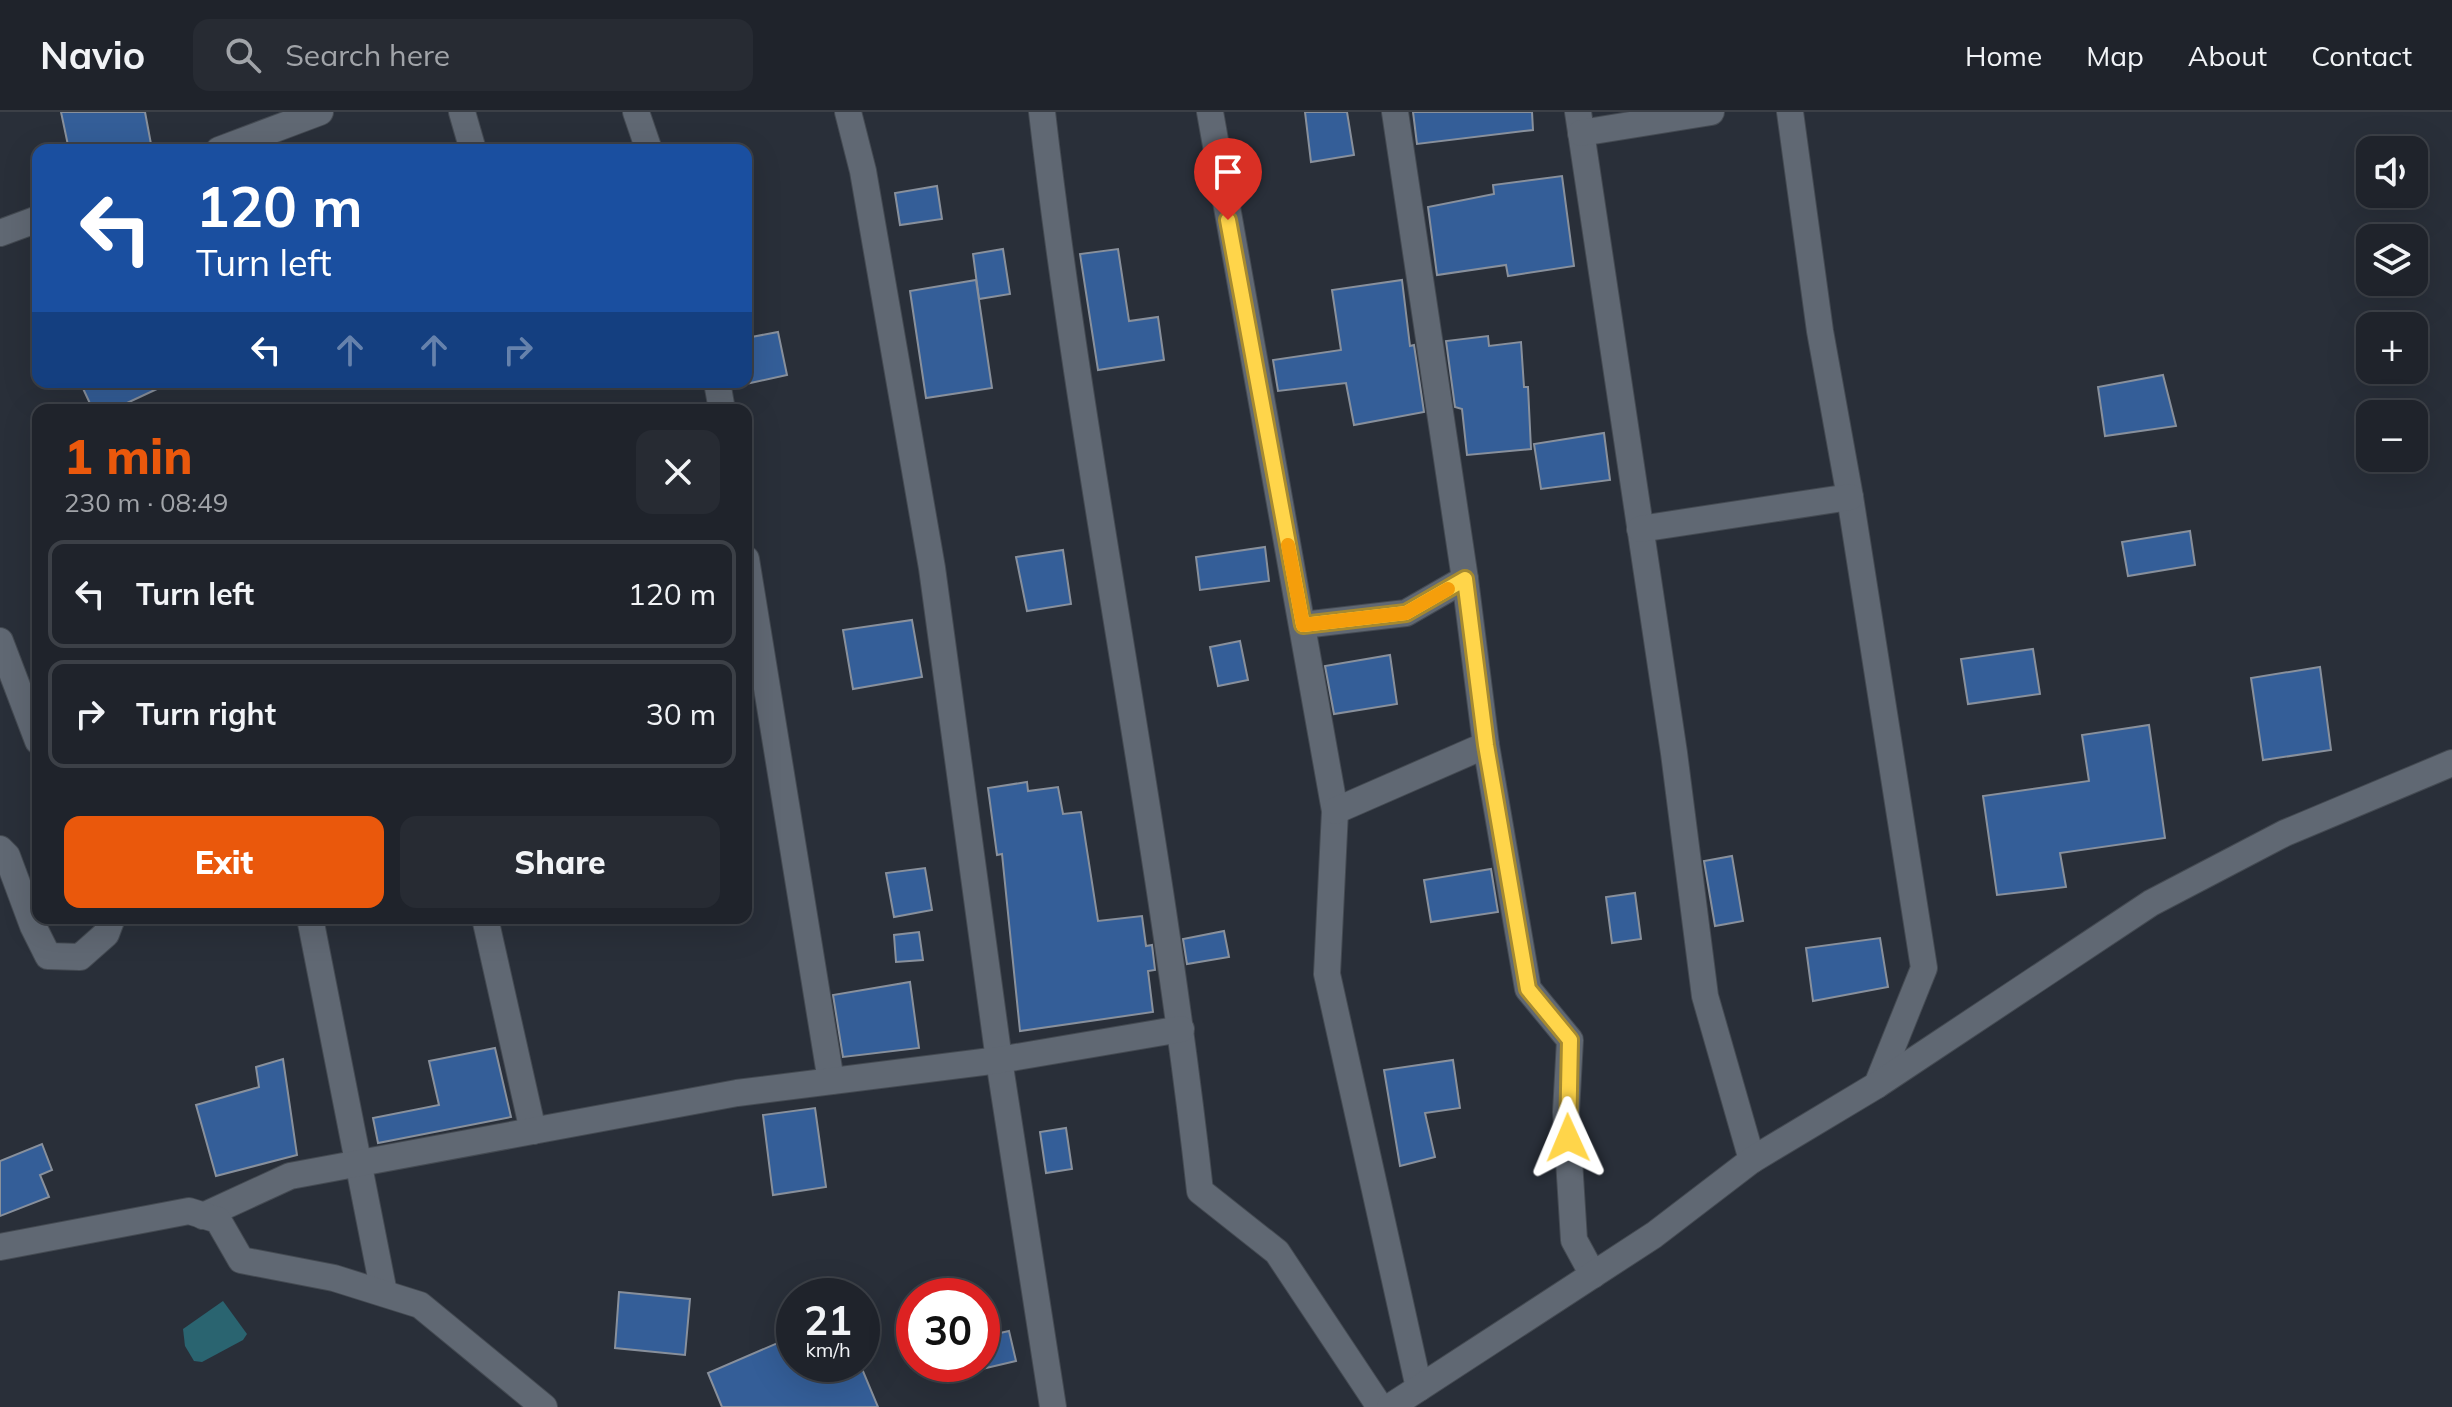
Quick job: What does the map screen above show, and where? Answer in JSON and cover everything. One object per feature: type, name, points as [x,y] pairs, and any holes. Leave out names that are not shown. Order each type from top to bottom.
[{"type":"street","points":[[242,144],[320,112]]},
{"type":"street","points":[[462,112],[471,144]]},
{"type":"street","points":[[636,112],[647,144]]},
{"type":"street","points":[[848,112],[863,171],[932,568],[999,1060],[1053,1407]]},
{"type":"street","points":[[1042,112],[1075,359],[1133,703],[1181,1029],[1200,1191],[1277,1252],[1380,1407]]},
{"type":"street","points":[[1210,112],[1335,811],[1327,974],[1419,1388]]},
{"type":"street","points":[[1395,112],[1465,579],[1486,745],[1528,989],[1570,1040],[1566,1112],[1574,1240],[1593,1275]]},
{"type":"street","points":[[1711,112],[1579,122],[1674,753],[1705,996],[1752,1160]]},
{"type":"street","points":[[1790,112],[1820,331],[1850,497],[1924,968],[1877,1085]]},
{"type":"street","points":[[0,233],[32,221]]},
{"type":"street","points":[[1640,529],[1850,497]]},
{"type":"street","points":[[1303,625],[1406,613],[1465,579]]},
{"type":"street","points":[[752,596],[831,1081]]},
{"type":"street","points":[[0,641],[32,725]]},
{"type":"street","points":[[1335,811],[1486,745]]},
{"type":"street","points":[[1390,1407],[1654,1235],[1752,1160],[1877,1085],[2151,903],[2285,833],[2452,763]]},
{"type":"street","points":[[0,849],[7,856],[32,923]]},
{"type":"street","points":[[32,924],[48,956],[80,957],[106,934],[110,924]]},
{"type":"street","points":[[311,924],[361,1163],[384,1293]]},
{"type":"street","points":[[486,924],[533,1131]]},
{"type":"street","points":[[203,1216],[290,1176],[737,1093],[999,1060],[1181,1029]]},
{"type":"street","points":[[0,1247],[189,1211],[218,1220],[241,1260],[334,1278],[420,1305],[544,1407]]},
{"type":"water","points":[[223,1301],[247,1334],[243,1340],[202,1362],[194,1361],[185,1346],[183,1329]]},
{"type":"building","points":[[61,112],[145,112],[151,144],[68,144]]},
{"type":"building","points":[[1305,112],[1347,112],[1354,155],[1311,162]]},
{"type":"building","points":[[1413,112],[1532,112],[1533,130],[1417,144]]},
{"type":"building","points":[[1562,176],[1574,266],[1508,276],[1506,265],[1437,275],[1428,207],[1494,194],[1493,185]]},
{"type":"building","points":[[937,186],[942,219],[900,225],[895,193]]},
{"type":"building","points":[[1003,249],[1010,294],[979,299],[973,254]]},
{"type":"building","points":[[1118,249],[1129,321],[1158,317],[1164,360],[1098,370],[1080,254]]},
{"type":"building","points":[[976,280],[992,388],[926,398],[910,291]]},
{"type":"building","points":[[1402,280],[1410,346],[1414,345],[1424,412],[1354,425],[1346,383],[1278,391],[1273,360],[1341,350],[1332,290]]},
{"type":"building","points":[[778,332],[787,375],[752,383],[752,337]]},
{"type":"building","points":[[1488,336],[1489,346],[1521,342],[1524,387],[1528,387],[1531,449],[1467,455],[1462,409],[1455,407],[1446,341]]},
{"type":"building","points":[[2163,375],[2176,426],[2105,436],[2098,387]]},
{"type":"building","points":[[83,388],[159,388],[125,404],[90,404]]},
{"type":"building","points":[[1604,433],[1610,480],[1541,489],[1534,444]]},
{"type":"building","points":[[2190,531],[2195,565],[2128,576],[2122,542]]},
{"type":"building","points":[[1265,547],[1269,581],[1200,590],[1196,557]]},
{"type":"building","points":[[1063,550],[1071,604],[1027,611],[1016,557]]},
{"type":"building","points":[[912,620],[922,677],[853,689],[843,630]]},
{"type":"building","points":[[1240,641],[1248,680],[1218,686],[1210,647]]},
{"type":"building","points":[[2033,649],[2040,694],[1968,704],[1961,659]]},
{"type":"building","points":[[1390,655],[1397,704],[1334,714],[1325,666]]},
{"type":"building","points":[[2320,667],[2331,750],[2263,760],[2251,678]]},
{"type":"building","points":[[2149,725],[2165,838],[2060,853],[2066,887],[1997,895],[1983,796],[2089,781],[2082,735]]},
{"type":"building","points":[[1027,782],[1028,791],[1058,787],[1063,814],[1081,812],[1098,921],[1142,916],[1146,946],[1152,945],[1155,970],[1148,971],[1153,1012],[1020,1031],[1002,854],[997,855],[988,788]]},
{"type":"building","points":[[1732,856],[1743,921],[1715,926],[1704,861]]},
{"type":"building","points":[[925,868],[932,910],[894,917],[886,873]]},
{"type":"building","points":[[1491,869],[1498,912],[1431,922],[1424,880]]},
{"type":"building","points":[[1635,893],[1641,939],[1612,943],[1606,897]]},
{"type":"building","points":[[1224,931],[1229,957],[1187,964],[1183,939]]},
{"type":"building","points":[[919,932],[923,960],[896,962],[894,935]]},
{"type":"building","points":[[1880,938],[1888,987],[1813,1001],[1806,948]]},
{"type":"building","points":[[910,982],[919,1048],[843,1057],[833,995]]},
{"type":"building","points":[[495,1048],[511,1117],[378,1143],[373,1118],[439,1105],[429,1061]]},
{"type":"building","points":[[283,1059],[297,1155],[216,1176],[196,1105],[259,1087],[256,1067]]},
{"type":"building","points":[[1453,1060],[1460,1108],[1425,1113],[1435,1157],[1400,1166],[1384,1070]]},
{"type":"building","points":[[815,1108],[826,1187],[773,1195],[763,1115]]},
{"type":"building","points":[[1066,1128],[1072,1169],[1046,1173],[1040,1132]]},
{"type":"building","points":[[42,1144],[52,1170],[40,1175],[49,1197],[0,1216],[0,1161]]},
{"type":"building","points":[[619,1292],[690,1299],[685,1355],[615,1348]]},
{"type":"building","points":[[1009,1331],[1016,1361],[1000,1365],[1000,1333]]},
{"type":"building","points":[[776,1344],[776,1382],[868,1382],[878,1407],[722,1407],[708,1373]]},
{"type":"slow traffic","points":[[1288,545],[1303,625],[1406,613],[1448,589]]},
{"type":"route","points":[[1228,220],[1303,625],[1406,613],[1465,579],[1486,745],[1528,989],[1570,1040],[1566,1112],[1568,1138]]}]
